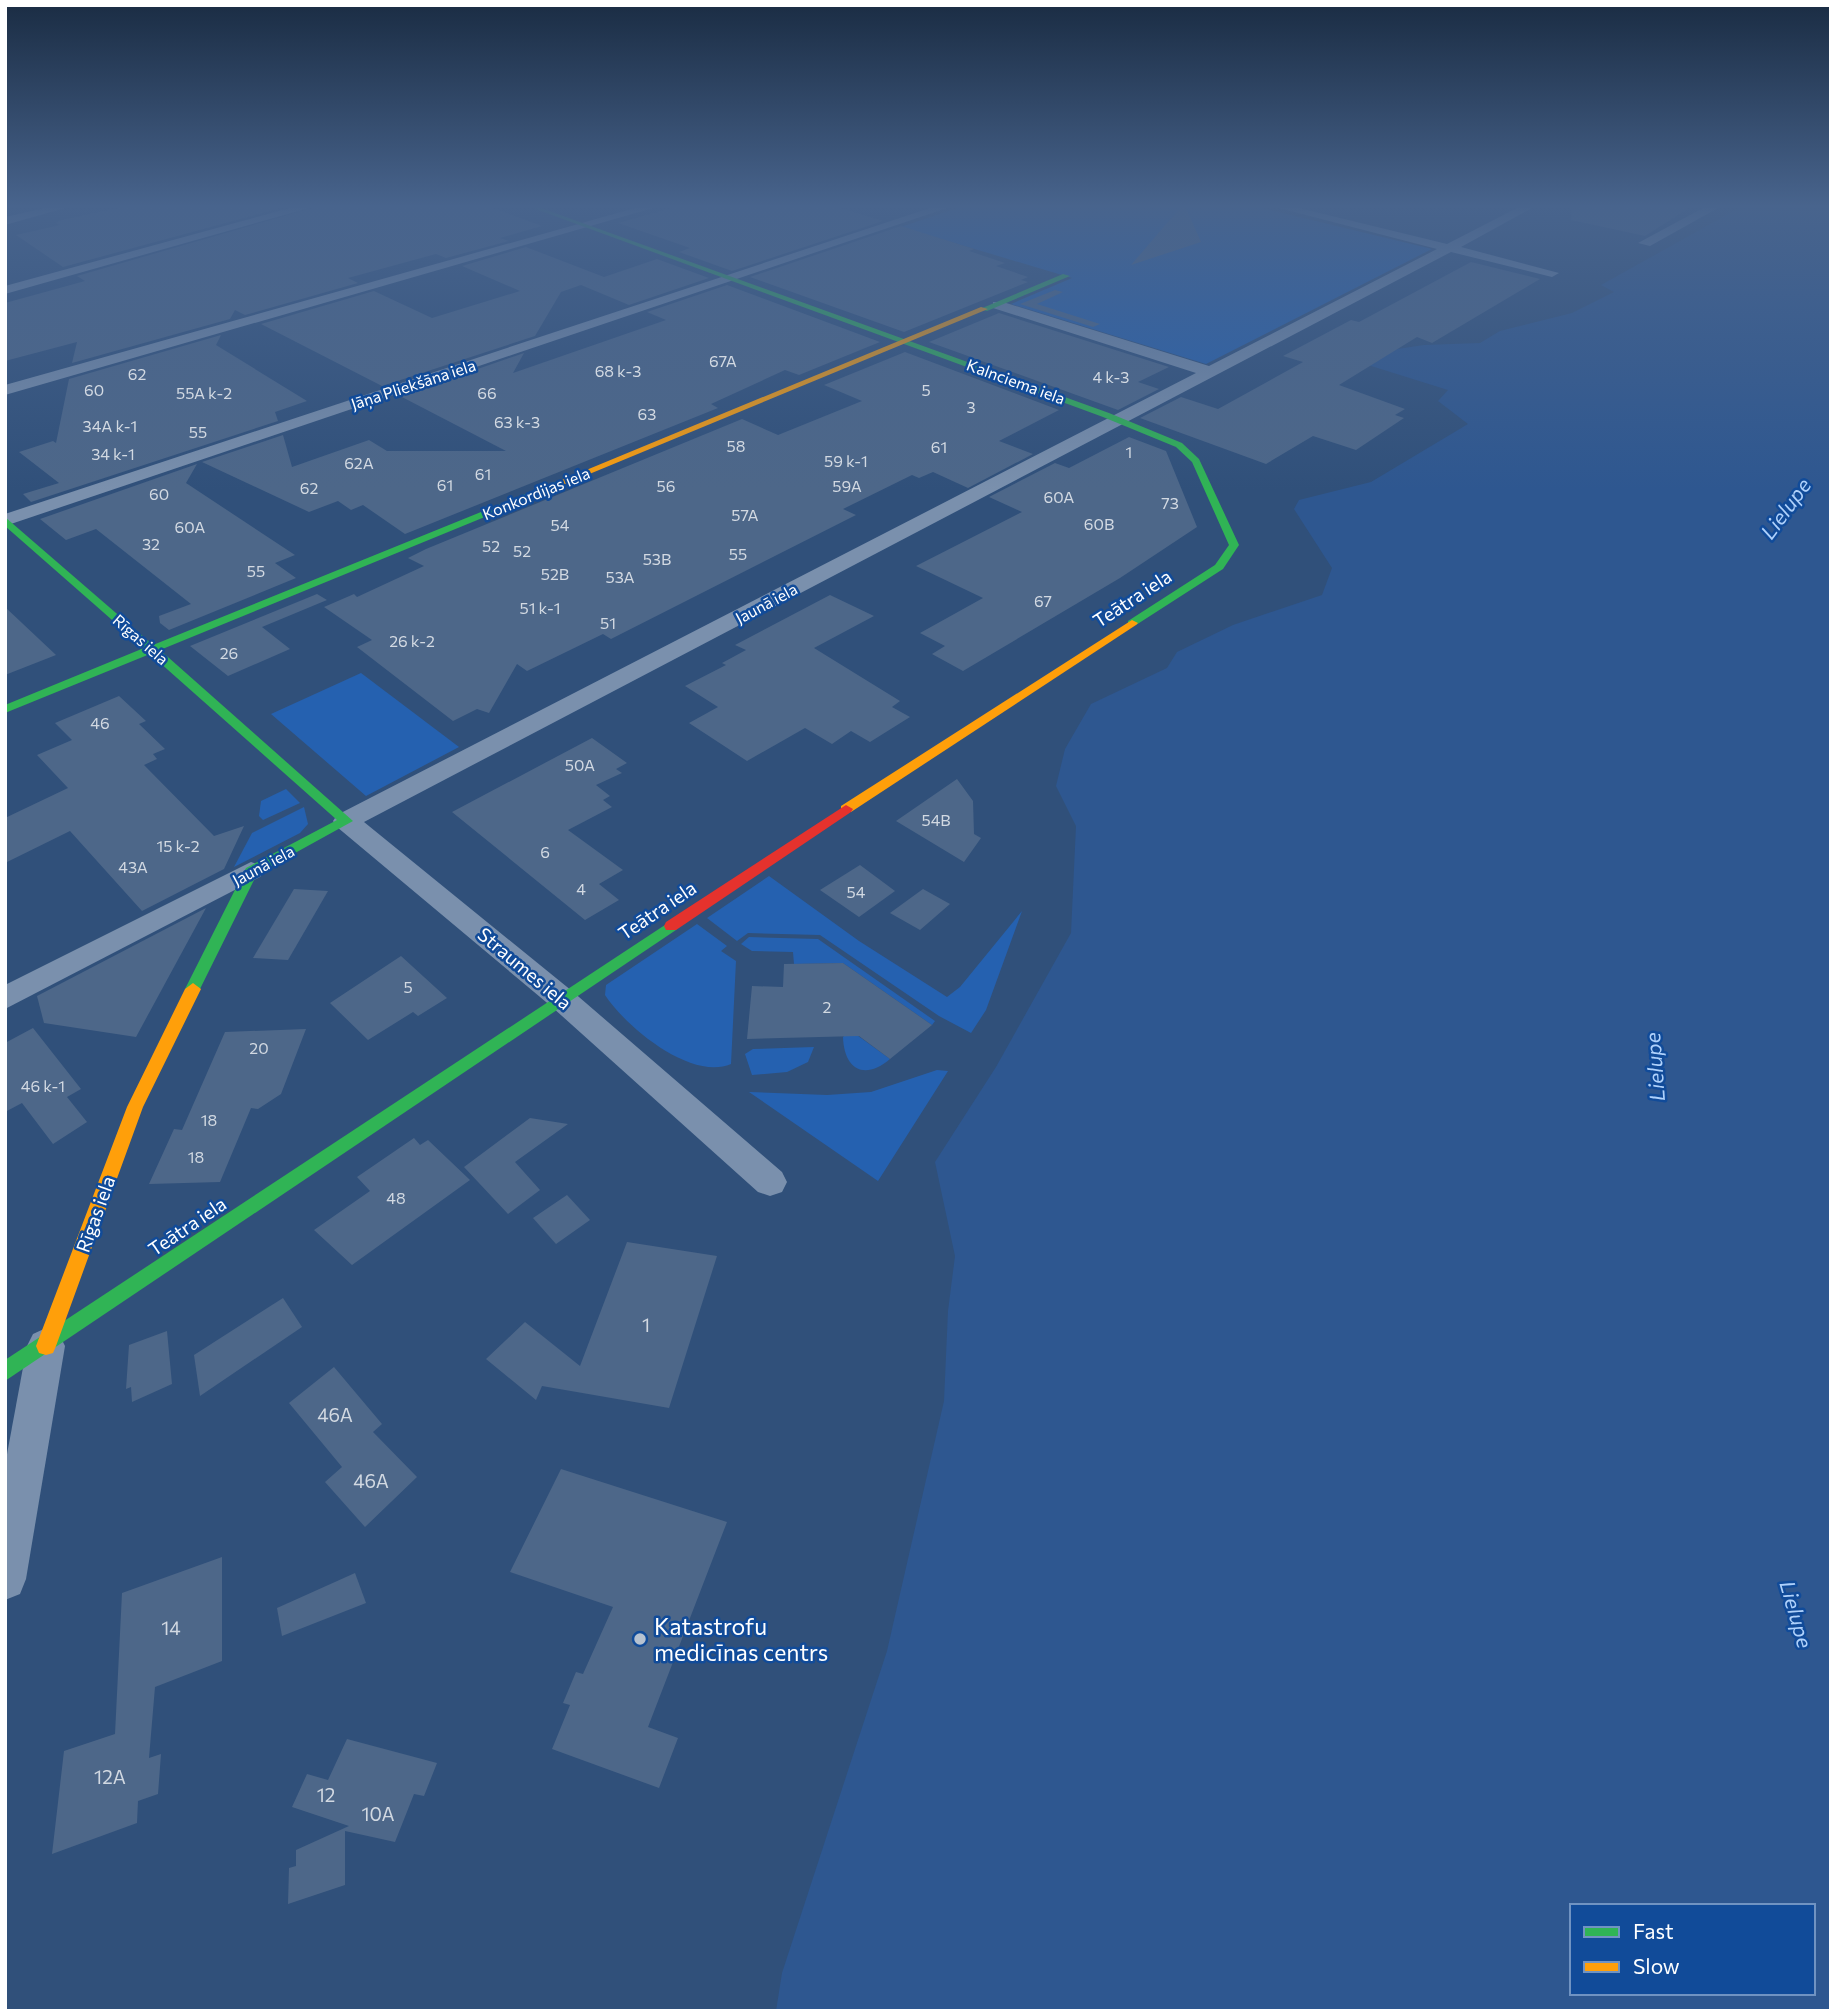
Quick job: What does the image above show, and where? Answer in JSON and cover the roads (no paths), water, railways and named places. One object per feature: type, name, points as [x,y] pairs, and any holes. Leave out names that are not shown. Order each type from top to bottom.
[{"type":"street","points":[[5,390],[314,302]]},
{"type":"street","name":"Jāņa Pliekšāna iela","points":[[5,520],[660,302]]},
{"type":"street","name":"Kalnciema iela","points":[[794,302],[1119,419],[1179,445]]},
{"type":"street","name":"Konkordijas iela","points":[[5,709],[1003,302]]},
{"type":"street","name":"Jaunā iela","points":[[5,998],[1345,302]]},
{"type":"street","points":[[998,304],[1210,372]]},
{"type":"street","name":"Teātra iela","points":[[5,1372],[909,767],[1220,566],[1234,545],[1196,461],[1179,445]]},
{"type":"street","name":"Rīgas iela","points":[[5,520],[276,760]]},
{"type":"street","name":"Straumes iela","points":[[276,760],[562,999],[770,1182]]},
{"type":"street","name":"Rīgas iela","points":[[5,1578],[46,1346],[135,1107],[251,871]]},
{"type":"water","name":"Lielupe","points":[[1594,302],[1831,302],[1831,2011],[776,2011],[782,1973],[887,1651],[944,1401],[948,1311],[955,1256],[935,1162],[996,1067],[1071,933],[1076,826],[1056,786],[1065,749],[1091,704],[1167,668],[1177,652],[1233,625],[1322,595],[1332,568],[1294,509],[1299,500],[1371,482],[1468,424],[1438,401],[1448,390],[1368,365],[1384,351],[1424,345],[1480,343],[1500,331],[1572,313]]},
{"type":"place","name":"Katastrofu medicīnas centrs","points":[[640,1639]]}]
